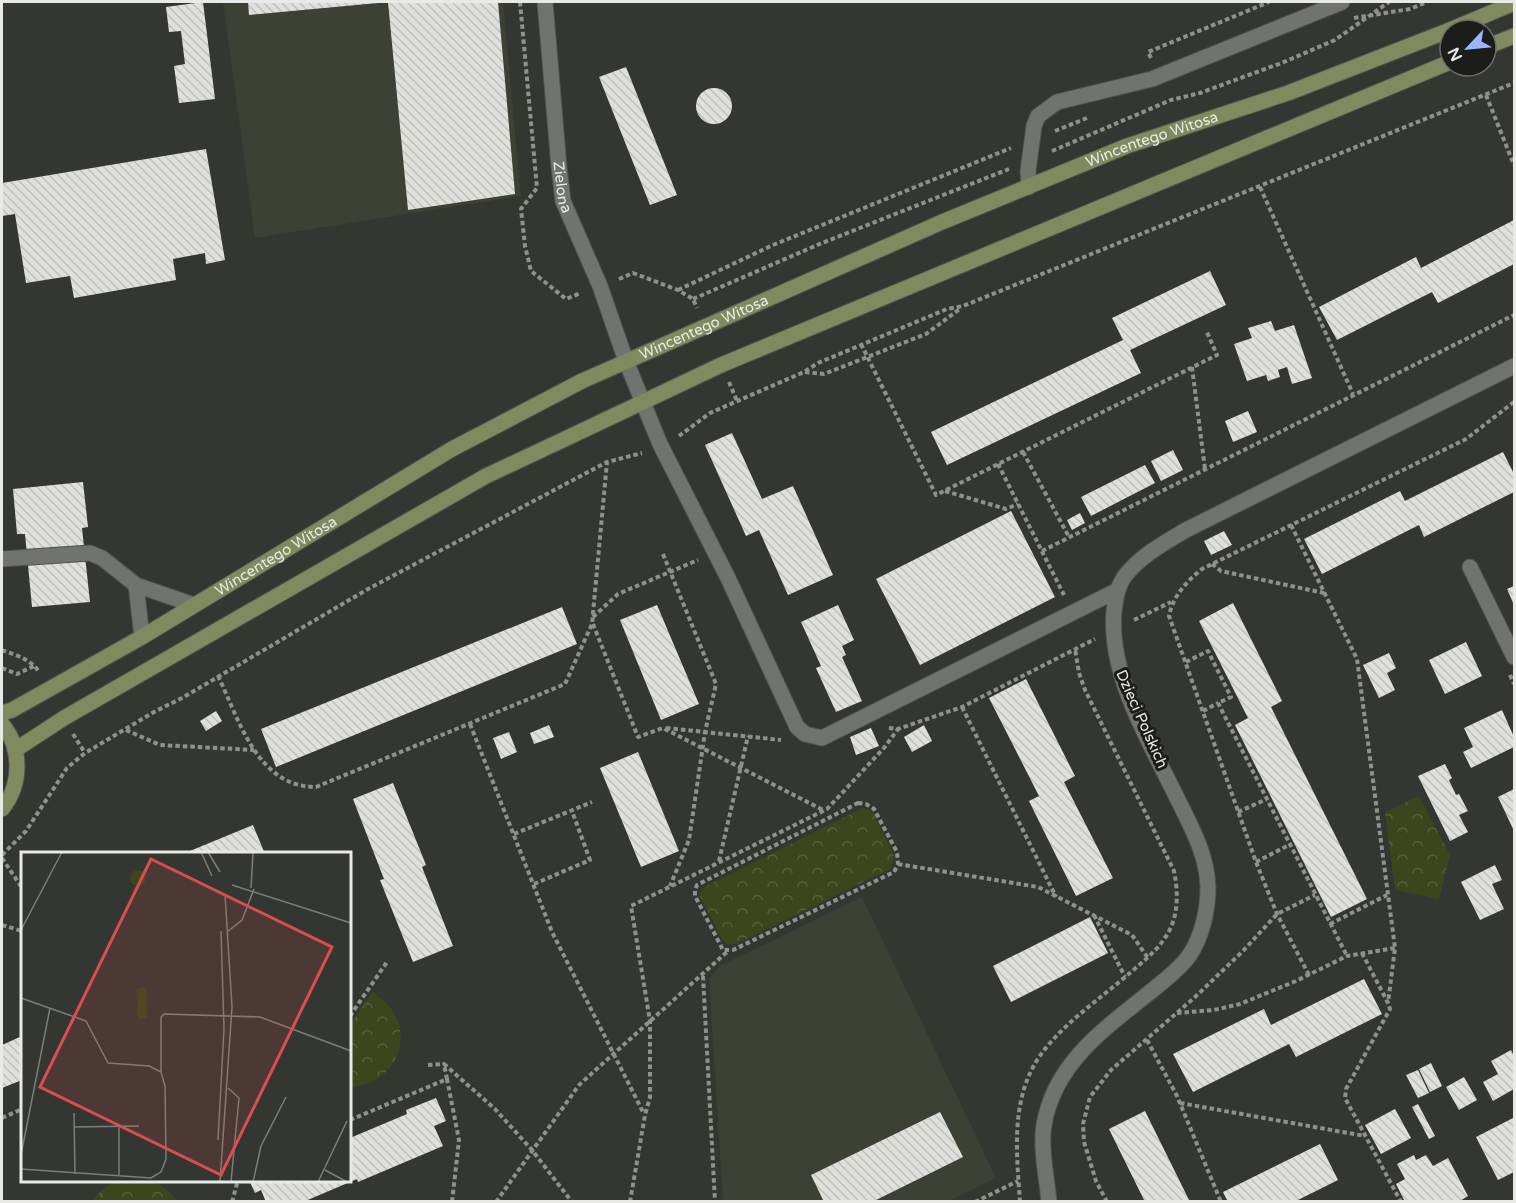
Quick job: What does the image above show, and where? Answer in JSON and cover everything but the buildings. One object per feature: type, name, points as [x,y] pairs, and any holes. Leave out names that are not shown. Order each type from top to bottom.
[{"type":"main road","name":"Wincentego Witosa","points":[[1479,18],[1515,3]]},
{"type":"main road","name":"Wincentego Witosa","points":[[2,713],[12,710],[141,637],[452,449],[582,381],[942,222],[1128,146],[1288,93],[1438,35]]},
{"type":"main road","points":[[1498,42],[1515,36]]},
{"type":"main road","points":[[15,750],[64,718],[486,476],[721,365],[1438,67]]},
{"type":"main road","points":[[2,724],[8,731],[15,750],[17,768],[15,785],[2,809]]},
{"type":"street","name":"Zielona","points":[[545,2],[558,167],[563,201],[600,286],[626,361],[660,444],[716,553],[797,727],[805,734]]},
{"type":"street","points":[[1029,188],[1028,171],[1034,126],[1038,116],[1057,102],[1152,79],[1342,2]]},
{"type":"street","points":[[805,734],[822,738],[1116,591],[1135,564],[1186,531],[1515,366]]},
{"type":"street","points":[[2,560],[90,553],[102,558],[136,585],[194,605]]},
{"type":"street","points":[[1470,567],[1515,657]]},
{"type":"street","points":[[136,585],[141,637]]},
{"type":"street","name":"Dzieci Polskich","points":[[1049,1202],[1043,1125],[1063,1074],[1084,1047],[1175,972],[1189,956],[1204,922],[1208,901],[1208,884],[1200,844],[1128,696],[1116,657],[1113,630],[1116,591]]},
{"type":"path","points":[[520,2],[537,188],[521,209]]},
{"type":"path","points":[[21,886],[2,857],[26,831],[67,768],[85,753],[125,729],[368,589],[607,462],[643,453],[681,435],[710,413],[804,372],[818,363],[947,309],[963,306],[1260,187],[1515,82]]},
{"type":"path","points":[[1486,95],[1515,165]]},
{"type":"path","points":[[1260,187],[1353,395]]},
{"type":"path","points":[[804,372],[824,374],[926,334],[963,306]]},
{"type":"path","points":[[1041,551],[1515,315]]},
{"type":"path","points":[[861,345],[936,495],[1217,355],[1206,330]]},
{"type":"path","points":[[1192,367],[1205,469]]},
{"type":"path","points":[[869,714],[875,728],[898,729],[962,706],[1172,602],[1191,579],[1212,564],[1466,439],[1515,402]]},
{"type":"path","points":[[1023,452],[1069,537]]},
{"type":"path","points":[[218,676],[254,750],[265,765],[281,779],[296,785],[316,787],[565,684],[592,624],[607,462]]},
{"type":"path","points":[[998,464],[1073,613]]},
{"type":"path","points":[[945,491],[1006,509],[1018,504]]},
{"type":"path","points":[[1291,525],[1357,659],[1395,948],[1388,1002]]},
{"type":"path","points":[[593,617],[618,594],[716,553]]},
{"type":"path","points":[[663,554],[716,684],[702,748],[689,840],[670,886]]},
{"type":"path","points":[[1212,564],[1221,572],[1324,593]]},
{"type":"path","points":[[1172,602],[1169,616],[1256,862],[1277,914],[1309,975]]},
{"type":"path","points":[[592,624],[638,737],[663,728],[790,741],[805,734]]},
{"type":"path","points":[[1020,1202],[1016,1135],[1026,1083],[1034,1066],[1059,1034],[1148,958],[1169,932],[1178,897],[1174,871],[1089,701],[1078,673],[1075,649]]},
{"type":"path","points":[[2,650],[22,657],[35,666],[17,674],[2,668]]},
{"type":"path","points":[[1186,662],[1208,651],[1231,697],[1203,711]]},
{"type":"path","points":[[1218,703],[1347,956]]},
{"type":"path","points":[[962,706],[1057,898]]},
{"type":"path","points":[[470,723],[552,932],[645,1115]]},
{"type":"path","points":[[663,728],[824,810]]},
{"type":"path","points":[[125,729],[160,745],[254,750]]},
{"type":"path","points":[[630,1202],[650,1097],[650,1022],[631,906],[824,810],[884,748],[898,729]]},
{"type":"path","points":[[719,862],[748,736]]},
{"type":"path","points":[[1238,812],[1266,799]]},
{"type":"path","points":[[514,834],[592,802]]},
{"type":"path","points":[[858,803],[866,804],[874,809],[897,852],[898,864],[888,877],[733,951],[723,950],[720,947],[695,896],[695,890],[700,883],[858,803]]},
{"type":"path","points":[[534,884],[590,860],[572,811]]},
{"type":"path","points":[[1256,862],[1289,845]]},
{"type":"path","points":[[898,864],[1038,887],[1132,935],[1148,958]]},
{"type":"path","points":[[1107,1202],[1096,1181],[1084,1142],[1083,1124],[1090,1098],[1104,1079],[1242,952],[1277,914],[1315,895]]},
{"type":"path","points":[[1330,924],[1387,895]]},
{"type":"path","points":[[1094,915],[1125,977]]},
{"type":"path","points":[[2,925],[21,931]]},
{"type":"path","points":[[1177,1013],[1214,1010],[1240,1004],[1347,956],[1395,948]]},
{"type":"path","points":[[496,1202],[579,1085],[703,976],[728,951]]},
{"type":"path","points":[[1362,953],[1390,1009],[1345,1093],[1345,1098],[1401,1202]]},
{"type":"path","points":[[351,1015],[387,962]]},
{"type":"path","points":[[703,976],[716,1202]]},
{"type":"path","points":[[1147,1040],[1180,1103],[1221,1202]]},
{"type":"path","points":[[444,1064],[459,1140],[452,1202]]},
{"type":"path","points":[[428,1065],[444,1064],[495,1109],[532,1150],[572,1202]]},
{"type":"path","points":[[351,1120],[447,1079]]},
{"type":"path","points":[[1180,1103],[1365,1136]]},
{"type":"path","points":[[2,1118],[21,1109]]},
{"type":"path","points":[[975,1202],[1018,1181]]},
{"type":"path","points":[[232,1202],[237,1182]]},
{"type":"shaded area","points":[[223,2],[503,2],[521,196],[255,238]]},
{"type":"shaded area","points":[[862,897],[996,1178],[949,1201],[723,1201],[709,979],[720,966]]},
{"type":"green space","points":[[1419,796],[1450,855],[1439,899],[1395,890],[1385,812]]},
{"type":"green space","points":[[863,808],[873,812],[893,853],[894,858],[890,869],[736,944],[727,944],[722,939],[700,896],[704,887]]},
{"type":"green space","points":[[372,992],[390,1007],[397,1020],[400,1047],[388,1070],[377,1079],[365,1085],[351,1087],[351,1024]]},
{"type":"green space","points":[[152,1182],[165,1188],[177,1201],[93,1201],[104,1188],[112,1183]]}]
